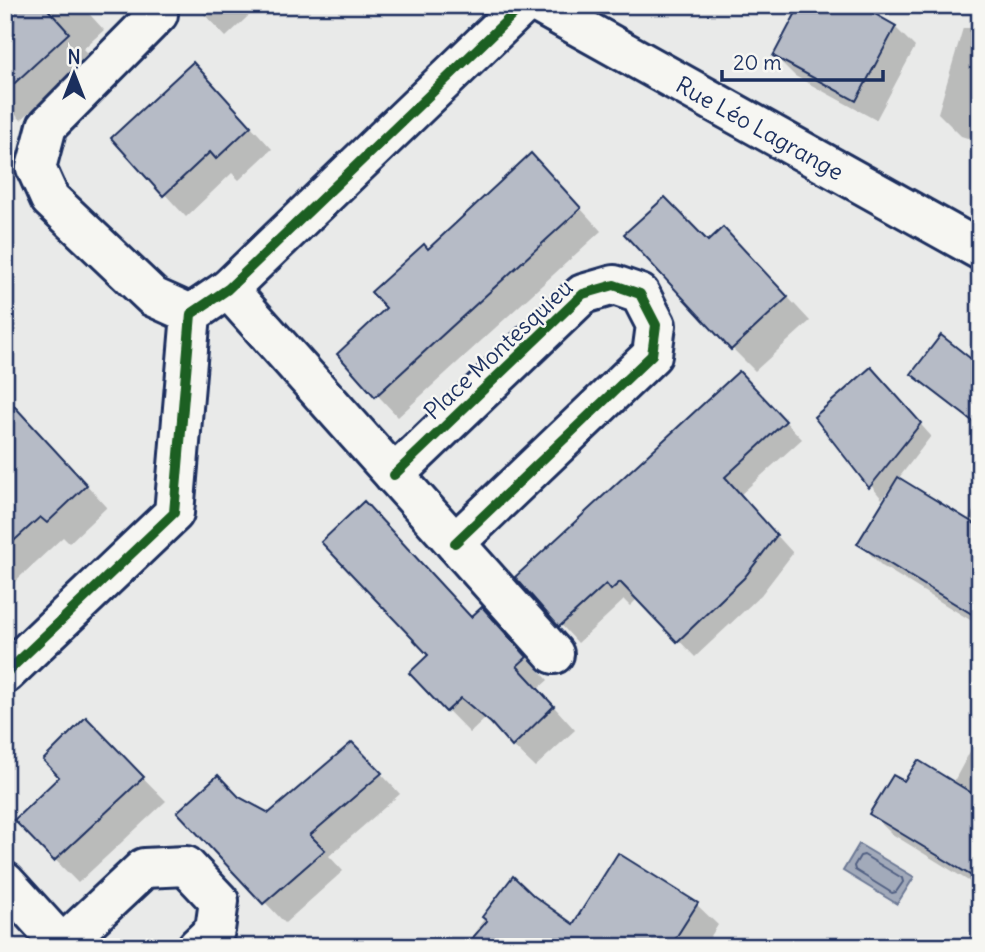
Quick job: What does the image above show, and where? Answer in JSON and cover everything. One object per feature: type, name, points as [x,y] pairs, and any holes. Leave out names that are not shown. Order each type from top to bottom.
[{"type":"street","points":[[151,5],[159,14],[47,126],[21,165],[50,199],[153,297],[191,314]]},
{"type":"street","points":[[191,314],[228,289],[523,5]]},
{"type":"street","name":"Rue Léo Lagrange","points":[[540,5],[980,250]]},
{"type":"street","name":"Place Montesquieu","points":[[394,475],[583,294],[614,285],[640,294],[656,325],[652,355],[454,543]]},
{"type":"street","points":[[228,289],[554,654]]},
{"type":"street","points":[[5,674],[174,513],[191,314]]},
{"type":"street","points":[[5,882],[63,946],[144,869],[186,866],[219,901],[215,930],[197,947]]},
{"type":"water","points":[[859,844],[914,877],[897,904],[843,871]]},
{"type":"building","points":[[5,5],[44,5],[69,33],[5,92]]},
{"type":"building","points":[[800,5],[859,5],[896,26],[856,101],[773,56]]},
{"type":"building","points":[[193,62],[251,126],[216,159],[210,152],[163,196],[111,138]]},
{"type":"building","points":[[531,153],[581,208],[375,397],[337,354],[386,308],[371,292],[424,244],[428,249]]},
{"type":"building","points":[[665,197],[708,241],[723,227],[788,297],[731,350],[624,234]]},
{"type":"building","points":[[941,335],[980,366],[980,427],[911,374]]},
{"type":"building","points":[[871,367],[921,423],[869,488],[814,417]]},
{"type":"building","points":[[739,371],[786,421],[725,477],[777,535],[744,578],[677,642],[620,582],[611,590],[606,584],[559,627],[515,577]]},
{"type":"building","points":[[5,396],[87,485],[47,523],[40,517],[5,549]]},
{"type":"building","points":[[898,477],[980,527],[980,619],[857,544]]},
{"type":"building","points":[[364,501],[471,617],[482,607],[527,657],[517,666],[554,706],[512,747],[491,723],[461,698],[446,712],[409,673],[428,655],[321,542]]},
{"type":"building","points":[[86,717],[144,777],[54,861],[14,820],[59,777],[43,760]]},
{"type":"building","points":[[352,742],[382,773],[310,835],[325,850],[263,904],[177,812],[218,775],[239,797],[269,813]]},
{"type":"building","points":[[918,760],[980,798],[980,881],[869,814],[893,775],[904,781]]},
{"type":"building","points":[[618,853],[698,903],[670,947],[465,947],[487,921],[482,917],[513,876],[534,896],[573,924]]},
{"type":"cycle path","points":[[5,674],[174,513],[191,314],[228,289],[523,5]]},
{"type":"cycle path","points":[[394,475],[583,294],[614,285],[640,294],[656,325],[652,355],[455,543]]}]
